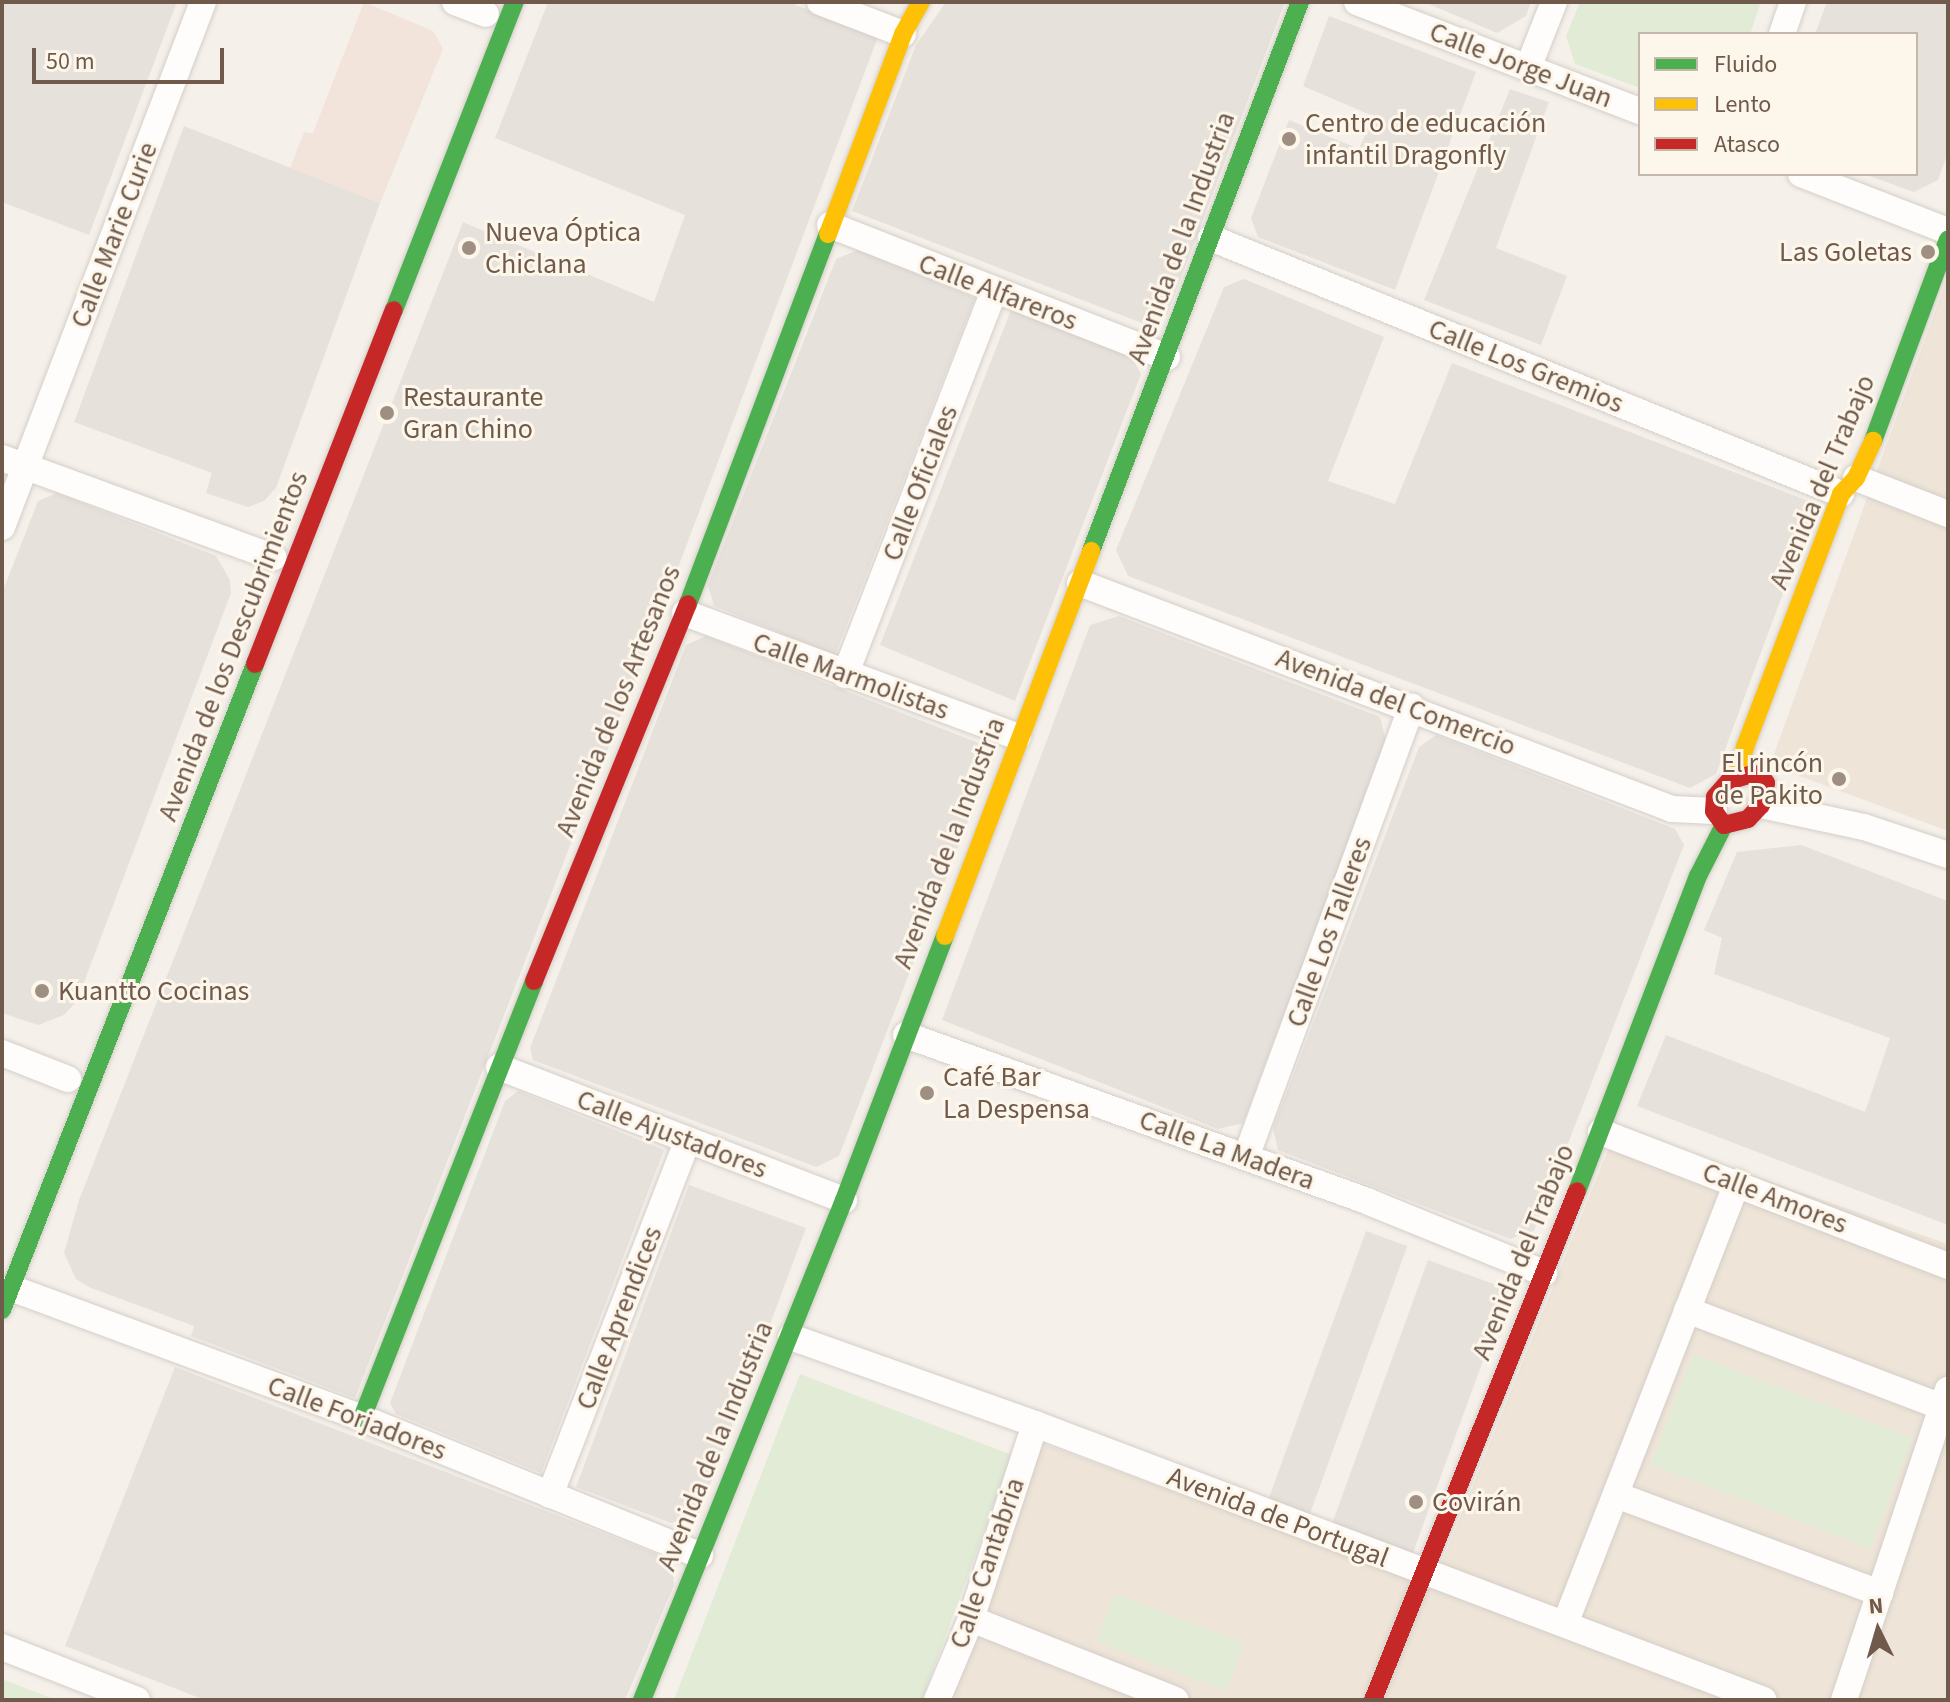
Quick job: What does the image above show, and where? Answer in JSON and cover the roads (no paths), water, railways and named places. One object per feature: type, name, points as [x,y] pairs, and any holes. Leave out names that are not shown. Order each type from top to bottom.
[{"type":"street","name":"Calle Marie Curie","points":[[2,527],[14,463],[203,2]]},
{"type":"street","points":[[455,2],[486,15]]},
{"type":"street","name":"Avenida de los Descubrimientos","points":[[6,1299],[515,2]]},
{"type":"street","points":[[820,2],[903,34]]},
{"type":"street","name":"Avenida de los Artesanos","points":[[362,1418],[499,1067],[685,613],[903,34],[921,2]]},
{"type":"street","name":"Avenida de la Industria","points":[[642,1700],[791,1337],[1300,2]]},
{"type":"street","name":"Calle Jorge Juan","points":[[1357,2],[1638,110]]},
{"type":"street","points":[[1528,68],[1554,2]]},
{"type":"street","points":[[1783,32],[1793,2]]},
{"type":"street","points":[[1806,176],[1948,231]]},
{"type":"street","name":"Calle Alfareros","points":[[830,225],[1167,357]]},
{"type":"street","name":"Calle Los Gremios","points":[[1211,238],[1848,486],[1948,514]]},
{"type":"street","name":"Avenida del Trabajo","points":[[1745,775],[1745,747],[1848,486],[1869,453],[1937,309],[1948,239]]},
{"type":"street","name":"Calle Oficiales","points":[[845,675],[994,291]]},
{"type":"street","points":[[14,463],[273,557]]},
{"type":"street","name":"Avenida del Comercio","points":[[1080,583],[1412,707],[1672,809],[1719,818]]},
{"type":"street","name":"Calle Marmolistas","points":[[685,613],[1018,737]]},
{"type":"street","name":"Calle Los Talleres","points":[[1246,1157],[1412,707]]},
{"type":"street","points":[[1745,775],[1760,775],[1766,783],[1761,805],[1748,819],[1719,818],[1715,797],[1721,788],[1745,775]]},
{"type":"street","points":[[1761,805],[1864,827],[1948,855]]},
{"type":"street","name":"Avenida del Trabajo","points":[[1373,1700],[1601,1132],[1719,818]]},
{"type":"street","name":"Calle La Madera","points":[[906,1035],[1246,1157],[1544,1273]]},
{"type":"street","points":[[2,1053],[68,1079]]},
{"type":"street","name":"Calle Ajustadores","points":[[499,1067],[844,1200]]},
{"type":"street","name":"Calle Amores","points":[[1601,1132],[1948,1266]]},
{"type":"street","name":"Calle Aprendices","points":[[550,1495],[687,1141]]},
{"type":"street","points":[[1565,1624],[1737,1182]]},
{"type":"street","name":"Calle Forjadores","points":[[6,1299],[362,1418],[700,1555]]},
{"type":"street","points":[[1687,1310],[1945,1398],[1844,1700]]},
{"type":"street","name":"Avenida de Portugal","points":[[791,1337],[1035,1424],[1764,1700]]},
{"type":"street","name":"Calle Cantabria","points":[[937,1700],[971,1619],[1035,1424]]},
{"type":"street","points":[[1616,1495],[1880,1593]]},
{"type":"street","points":[[971,1619],[1176,1700]]},
{"type":"street","points":[[2,1647],[137,1700]]},
{"type":"place","name":"Centro de educación infantil Dragonfly","points":[[1289,139]]},
{"type":"place","name":"Nueva Óptica Chiclana","points":[[469,248]]},
{"type":"place","name":"Las Goletas","points":[[1928,252]]},
{"type":"place","name":"Restaurante Gran Chino","points":[[387,413]]},
{"type":"place","name":"El rincón de Pakito","points":[[1839,779]]},
{"type":"place","name":"Kuantto Cocinas","points":[[42,991]]},
{"type":"place","name":"Café Bar La Despensa","points":[[927,1093]]},
{"type":"place","name":"Covirán","points":[[1416,1502]]}]
